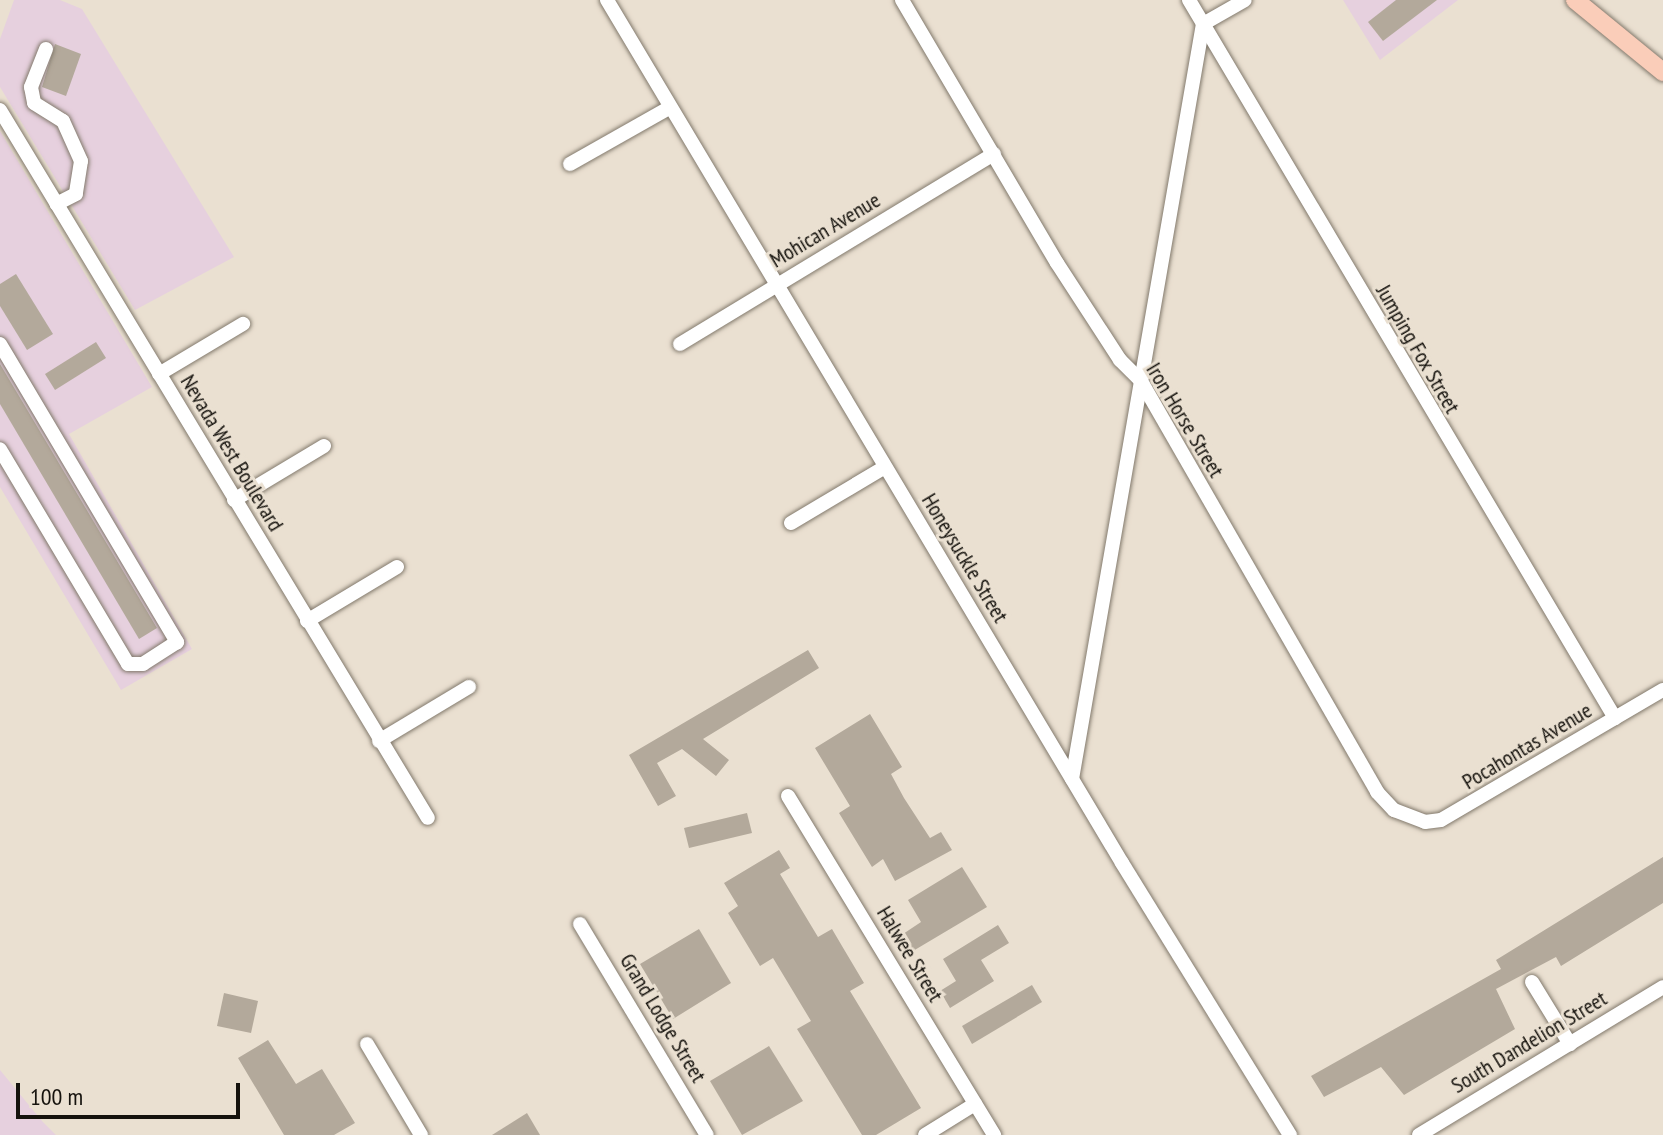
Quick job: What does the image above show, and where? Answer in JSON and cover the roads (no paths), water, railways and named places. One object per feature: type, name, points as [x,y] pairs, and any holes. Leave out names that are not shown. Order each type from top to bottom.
[{"type":"main road","points":[[1575,0],[1663,72]]},
{"type":"street","name":"Honeysuckle Street","points":[[607,0],[1072,779],[1290,1135]]},
{"type":"street","name":"Iron Horse Street","points":[[902,0],[1090,315],[1120,360],[1141,381],[1377,792],[1394,810],[1410,816]]},
{"type":"street","name":"Jumping Fox Street","points":[[1189,0],[1615,718]]},
{"type":"street","points":[[1072,779],[1203,24],[1245,0]]},
{"type":"street","points":[[46,49],[31,87],[34,103],[63,121],[81,161],[76,194],[56,204]]},
{"type":"street","points":[[570,164],[669,108]]},
{"type":"street","name":"Nevada West Boulevard","points":[[0,110],[428,818]]},
{"type":"street","name":"Mohican Avenue","points":[[680,344],[994,154]]},
{"type":"street","points":[[159,374],[243,324]]},
{"type":"street","points":[[0,344],[177,642],[143,664],[128,664],[0,449]]},
{"type":"street","points":[[234,500],[324,446]]},
{"type":"street","points":[[791,523],[885,467]]},
{"type":"street","points":[[307,621],[397,567]]},
{"type":"street","points":[[379,741],[469,687]]},
{"type":"street","name":"Pocahontas Avenue","points":[[1410,816],[1441,820],[1663,690]]},
{"type":"street","name":"Halwee Street","points":[[788,796],[994,1135]]},
{"type":"street","name":"Grand Lodge Street","points":[[580,924],[707,1135]]},
{"type":"street","points":[[1532,982],[1570,1044]]},
{"type":"street","name":"South Dandelion Street","points":[[1419,1135],[1663,987]]},
{"type":"street","points":[[367,1044],[421,1135]]},
{"type":"street","points":[[925,1135],[975,1104]]}]
